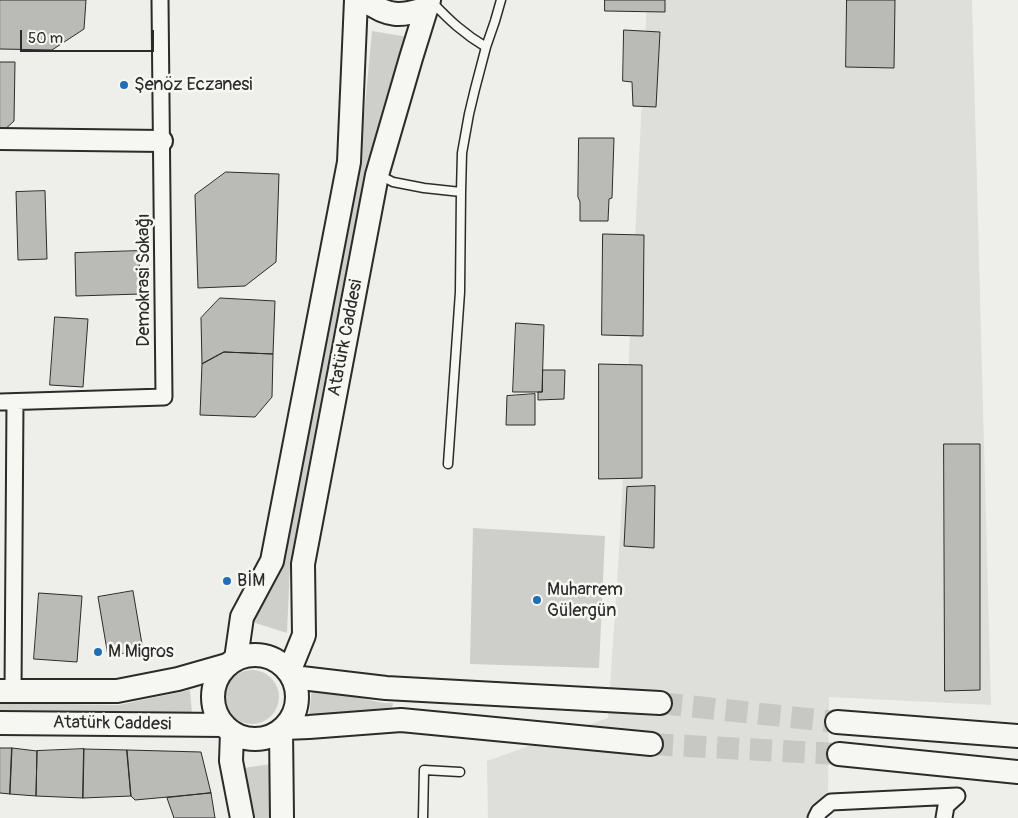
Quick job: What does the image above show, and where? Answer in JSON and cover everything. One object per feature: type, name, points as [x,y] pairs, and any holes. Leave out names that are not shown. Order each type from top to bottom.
[{"type":"main road","name":"Atatürk Caddesi","points":[[7,691],[117,691],[178,679],[231,662],[242,617],[272,562],[349,162],[356,0]]},
{"type":"main road","points":[[365,0],[375,8],[393,14],[410,14],[428,3]]},
{"type":"main road","name":"Atatürk Caddesi","points":[[291,674],[304,635],[303,564],[377,175],[428,3]]},
{"type":"main road","points":[[246,655],[268,656],[278,661],[291,674],[298,699],[296,710],[291,720],[274,734],[264,738],[242,737],[228,729],[216,714],[213,701],[214,688],[218,675],[231,662],[246,655]]},
{"type":"main road","points":[[291,674],[386,688],[660,703]]},
{"type":"main road","points":[[282,729],[401,720],[651,744]]},
{"type":"main road","points":[[837,722],[1018,736]]},
{"type":"main road","name":"Atatürk Caddesi","points":[[0,723],[228,729]]},
{"type":"main road","points":[[228,729],[231,761],[242,818]]},
{"type":"main road","points":[[282,729],[282,818]]},
{"type":"main road","points":[[840,754],[1018,772]]},
{"type":"street","name":"Demokrasi Sokağı","points":[[8,402],[164,396],[160,0]]},
{"type":"street","points":[[0,139],[162,141]]},
{"type":"street","points":[[7,691],[8,402]]},
{"type":"street","points":[[816,818],[819,812],[831,802],[957,796],[946,806],[944,818]]},
{"type":"lane","points":[[448,464],[460,292],[462,152],[486,47],[501,0]]},
{"type":"lane","points":[[428,3],[470,38],[486,47]]},
{"type":"lane","points":[[377,175],[393,182],[461,192]]},
{"type":"lane","points":[[423,818],[424,770],[460,772]]},
{"type":"shaded area","points":[[647,0],[972,0],[991,705],[829,697],[828,792],[806,818],[488,818],[487,761],[608,718],[620,536]]},
{"type":"shaded area","points":[[372,31],[408,37],[368,160],[347,282],[290,565],[287,633],[249,621],[360,159]]},
{"type":"shaded area","name":"Muharrem Gülergün","points":[[473,528],[605,536],[599,668],[470,664]]},
{"type":"shaded area","points":[[247,670],[257,670],[267,674],[275,682],[279,697],[275,712],[267,720],[257,724],[247,724],[237,720],[229,712],[225,702],[225,692],[229,682],[237,674]]},
{"type":"shaded area","points":[[312,688],[384,703],[393,703],[392,709],[309,716]]},
{"type":"shaded area","points":[[190,690],[192,715],[0,711],[0,703],[119,705]]},
{"type":"shaded area","points":[[271,764],[269,818],[255,818],[244,768]]},
{"type":"building","points":[[0,0],[86,0],[84,29],[52,50],[0,49]]},
{"type":"building","points":[[605,0],[665,0],[665,12],[605,11]]},
{"type":"building","points":[[847,0],[895,0],[894,68],[846,67]]},
{"type":"building","points":[[624,30],[660,32],[656,107],[633,106],[632,82],[623,81]]},
{"type":"building","points":[[0,62],[15,62],[14,121],[2,132],[0,132]]},
{"type":"building","points":[[579,138],[614,138],[612,198],[609,199],[608,221],[580,221],[580,202],[578,197]]},
{"type":"building","points":[[226,172],[279,174],[276,262],[245,286],[198,288],[195,195]]},
{"type":"building","points":[[45,191],[47,259],[18,260],[16,192]]},
{"type":"building","points":[[603,234],[644,235],[643,336],[602,335]]},
{"type":"building","points":[[139,251],[140,294],[76,296],[75,253]]},
{"type":"building","points":[[220,298],[275,301],[273,354],[224,352],[202,364],[201,318]]},
{"type":"building","points":[[55,317],[88,319],[83,387],[50,385]]},
{"type":"building","points":[[516,323],[544,325],[542,392],[513,392]]},
{"type":"building","points":[[224,352],[273,354],[272,397],[255,417],[200,415],[202,364]]},
{"type":"building","points":[[599,364],[642,365],[642,478],[599,479]]},
{"type":"building","points":[[543,370],[565,370],[564,399],[538,400],[538,392],[542,392]]},
{"type":"building","points":[[535,394],[535,425],[506,425],[507,396]]},
{"type":"building","points":[[944,444],[980,444],[980,690],[945,691]]},
{"type":"building","points":[[655,486],[654,548],[624,546],[627,487]]},
{"type":"building","points":[[133,591],[143,650],[108,656],[98,597]]},
{"type":"building","points":[[39,593],[82,596],[77,662],[34,659]]},
{"type":"building","points":[[0,748],[12,748],[10,794],[0,793]]},
{"type":"building","points":[[12,748],[37,751],[36,796],[10,794]]},
{"type":"building","points":[[84,749],[127,750],[131,796],[83,798]]},
{"type":"building","points":[[84,749],[83,798],[36,796],[37,751]]},
{"type":"building","points":[[127,750],[201,752],[211,793],[135,800],[131,796]]},
{"type":"building","points":[[211,793],[215,818],[174,818],[167,798]]},
{"type":"tunnel","points":[[660,703],[837,722]]},
{"type":"tunnel","points":[[651,744],[839,754]]},
{"type":"place","name":"Şenöz Eczanesi","points":[[124,85]]},
{"type":"place","name":"BİM","points":[[227,581]]},
{"type":"place","name":"Muharrem Gülergün","points":[[537,600]]},
{"type":"place","name":"M Migros","points":[[98,652]]}]
